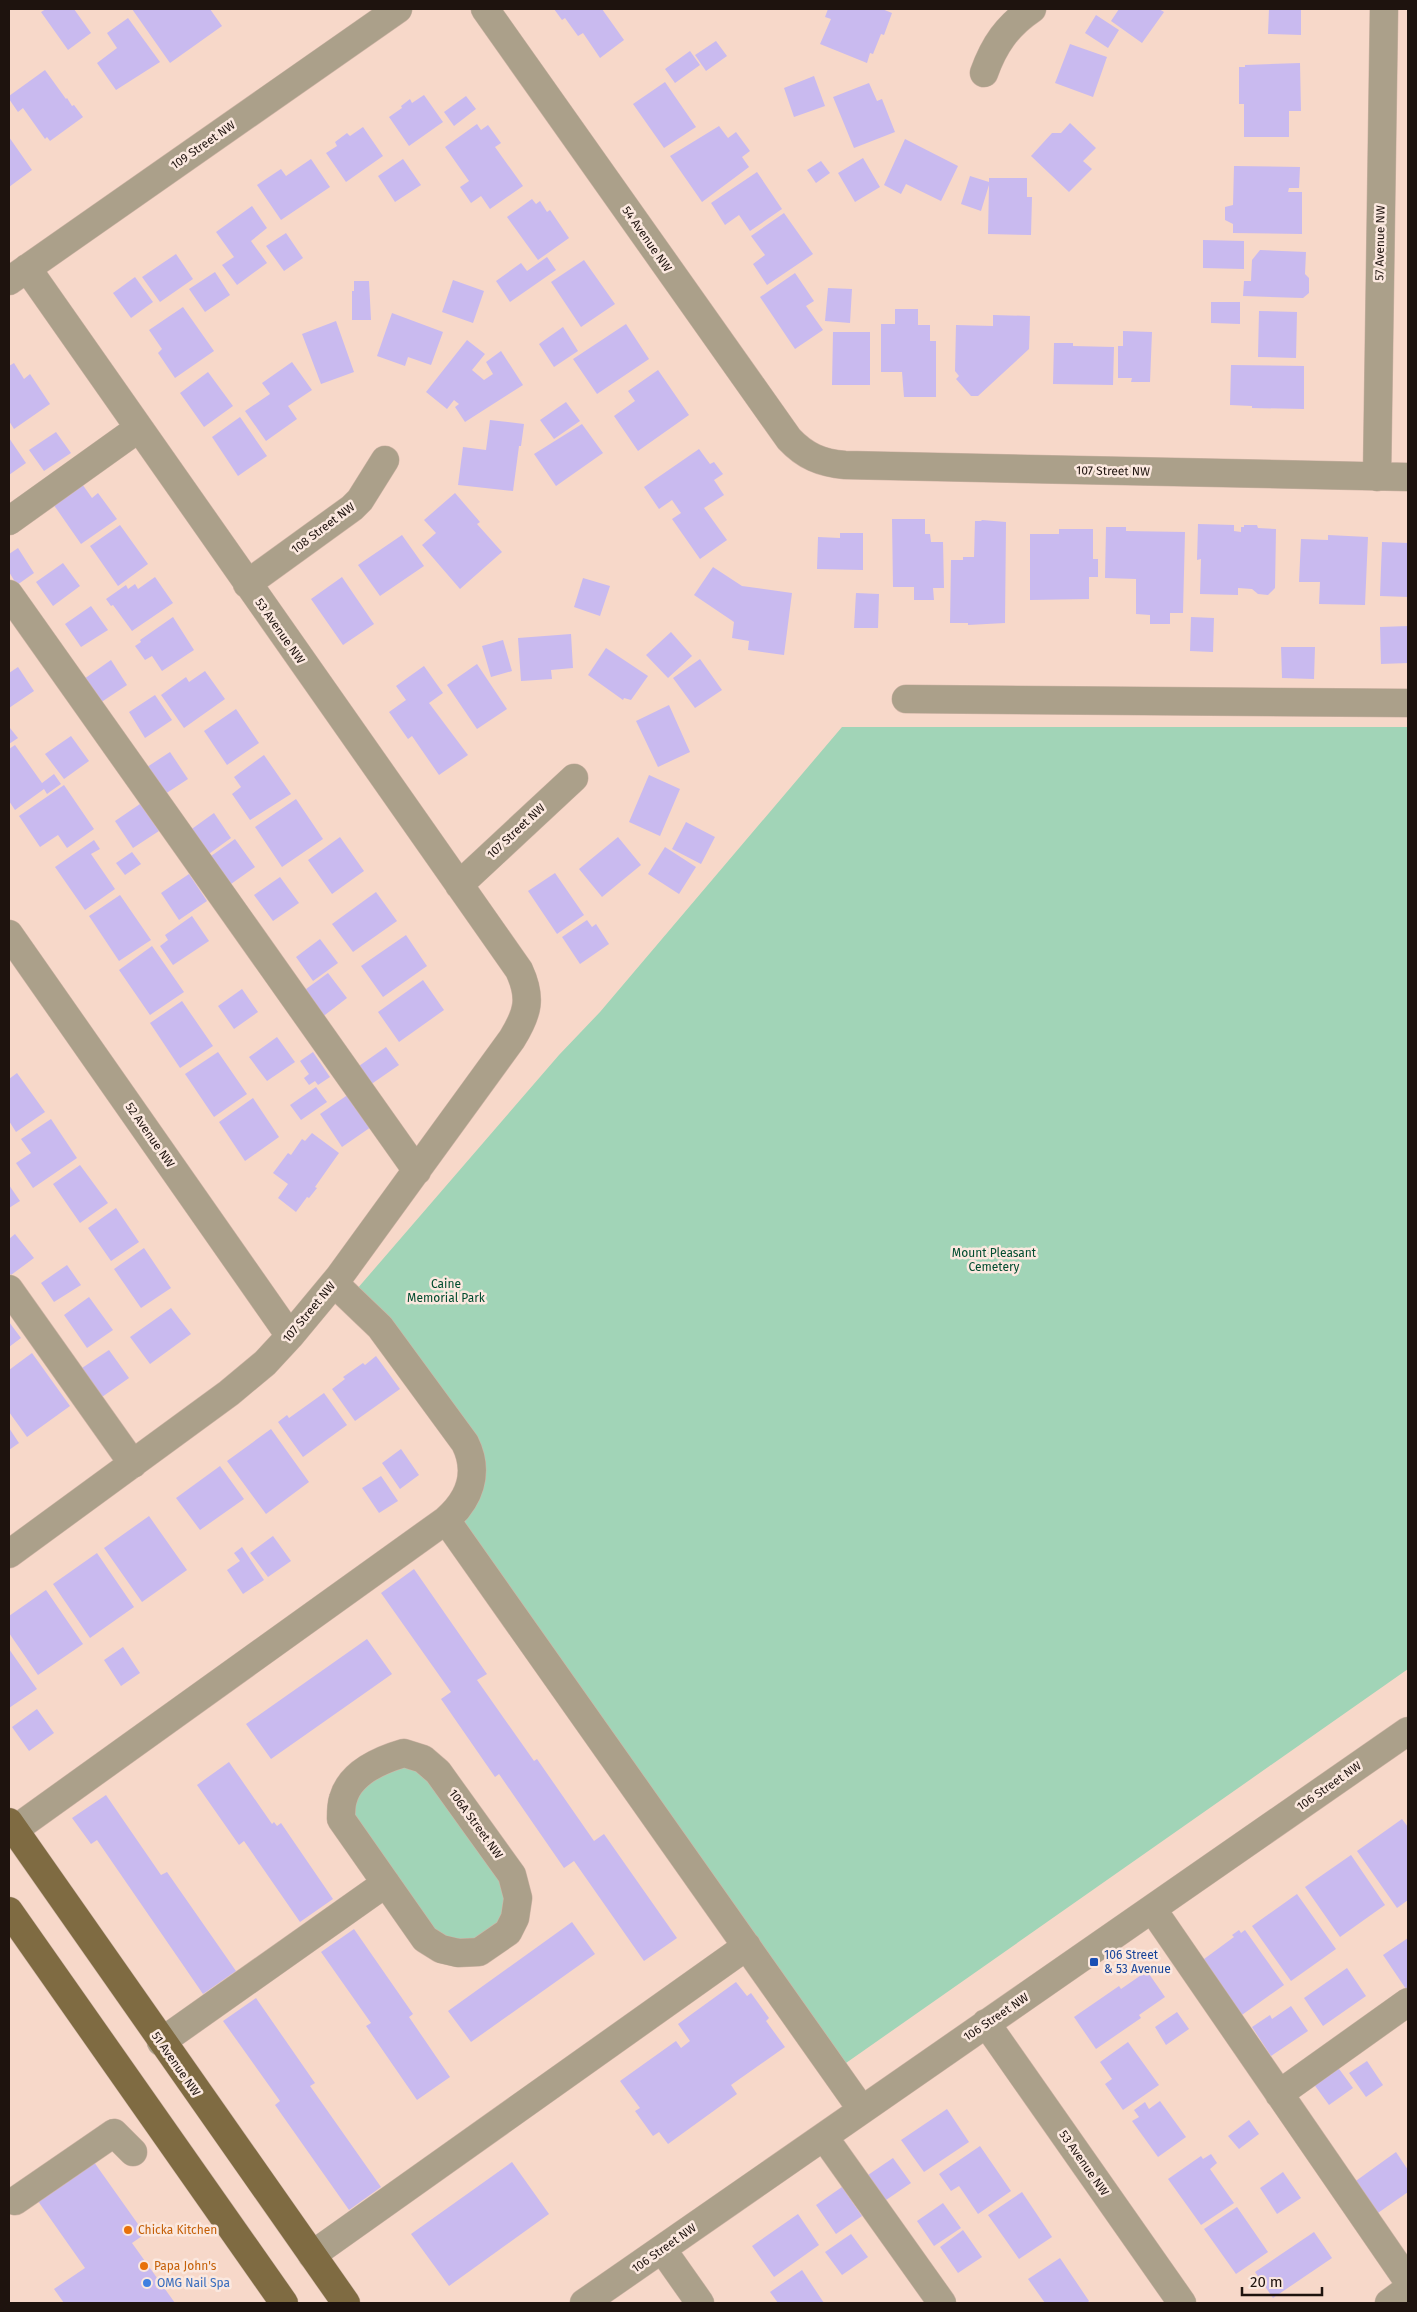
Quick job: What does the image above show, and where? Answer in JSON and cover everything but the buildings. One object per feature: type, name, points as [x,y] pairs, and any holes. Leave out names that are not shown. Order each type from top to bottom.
[{"type":"main road","name":"51 Avenue NW","points":[[11,1826],[346,2303]]},
{"type":"main road","points":[[9,1911],[284,2303]]},
{"type":"street","name":"109 Street NW","points":[[18,275],[398,9]]},
{"type":"street","name":"54 Avenue NW","points":[[485,9],[788,438],[797,448],[817,460]]},
{"type":"street","points":[[984,73],[993,48],[1009,28],[1032,9]]},
{"type":"street","name":"57 Avenue NW","points":[[1377,477],[1384,9]]},
{"type":"street","name":"53 Avenue NW","points":[[18,275],[139,428],[519,970],[528,995]]},
{"type":"street","points":[[9,521],[139,428]]},
{"type":"street","name":"108 Street NW","points":[[247,584],[352,508],[360,500],[385,460]]},
{"type":"street","name":"107 Street NW","points":[[817,460],[845,465],[1408,477]]},
{"type":"street","points":[[9,594],[417,1171]]},
{"type":"street","points":[[906,699],[1408,703]]},
{"type":"street","name":"107 Street NW","points":[[459,885],[574,778]]},
{"type":"street","name":"52 Avenue NW","points":[[9,934],[290,1336]]},
{"type":"street","name":"107 Street NW","points":[[9,1554],[246,1379],[290,1336],[334,1283],[512,1039],[525,1015],[528,995]]},
{"type":"street","points":[[11,1826],[446,1520],[464,1502],[470,1490],[472,1475],[470,1453],[380,1327],[334,1283]]},
{"type":"street","points":[[9,1289],[133,1464]]},
{"type":"street","points":[[446,1520],[862,2110]]},
{"type":"street","name":"106 Street NW","points":[[590,2302],[662,2249],[986,2023],[1152,1910],[1408,1730]]},
{"type":"street","name":"106A Street NW","points":[[404,1753],[423,1759],[438,1772],[512,1875],[518,1898],[515,1918],[508,1932],[479,1952],[458,1953],[441,1949],[425,1939],[386,1883],[341,1819],[342,1799],[352,1781],[383,1759],[404,1753]]},
{"type":"street","points":[[161,2042],[386,1883]]},
{"type":"street","points":[[1152,1910],[1408,2281]]},
{"type":"street","points":[[312,2255],[746,1946]]},
{"type":"street","points":[[1279,2094],[1408,2002]]},
{"type":"street","name":"53 Avenue NW","points":[[986,2023],[1182,2303]]},
{"type":"street","points":[[15,2201],[114,2134],[133,2152]]},
{"type":"street","points":[[824,2137],[942,2303]]},
{"type":"street","points":[[662,2249],[700,2303]]},
{"type":"street","points":[[1388,2303],[1408,2290]]},
{"type":"green space","name":"Mount Pleasant Cemetery","points":[[842,727],[1408,727],[1408,1669],[846,2063],[464,1524],[476,1496],[480,1478],[357,1289],[559,1055],[600,1012]]},
{"type":"green space","points":[[404,1766],[418,1770],[429,1780],[501,1880],[506,1899],[505,1908],[497,1924],[491,1930],[475,1939],[458,1941],[445,1937],[433,1930],[353,1816],[358,1797],[369,1783],[385,1773]]},
{"type":"place","name":"106 Street & 53 Avenue","points":[[1094,1962]]},
{"type":"place","name":"Chicka Kitchen","points":[[128,2230]]},
{"type":"place","name":"Papa John's","points":[[144,2266]]},
{"type":"place","name":"OMG Nail Spa","points":[[147,2283]]},
{"type":"park label","name":"Caine Memorial Park","points":[[446,1291]]}]
